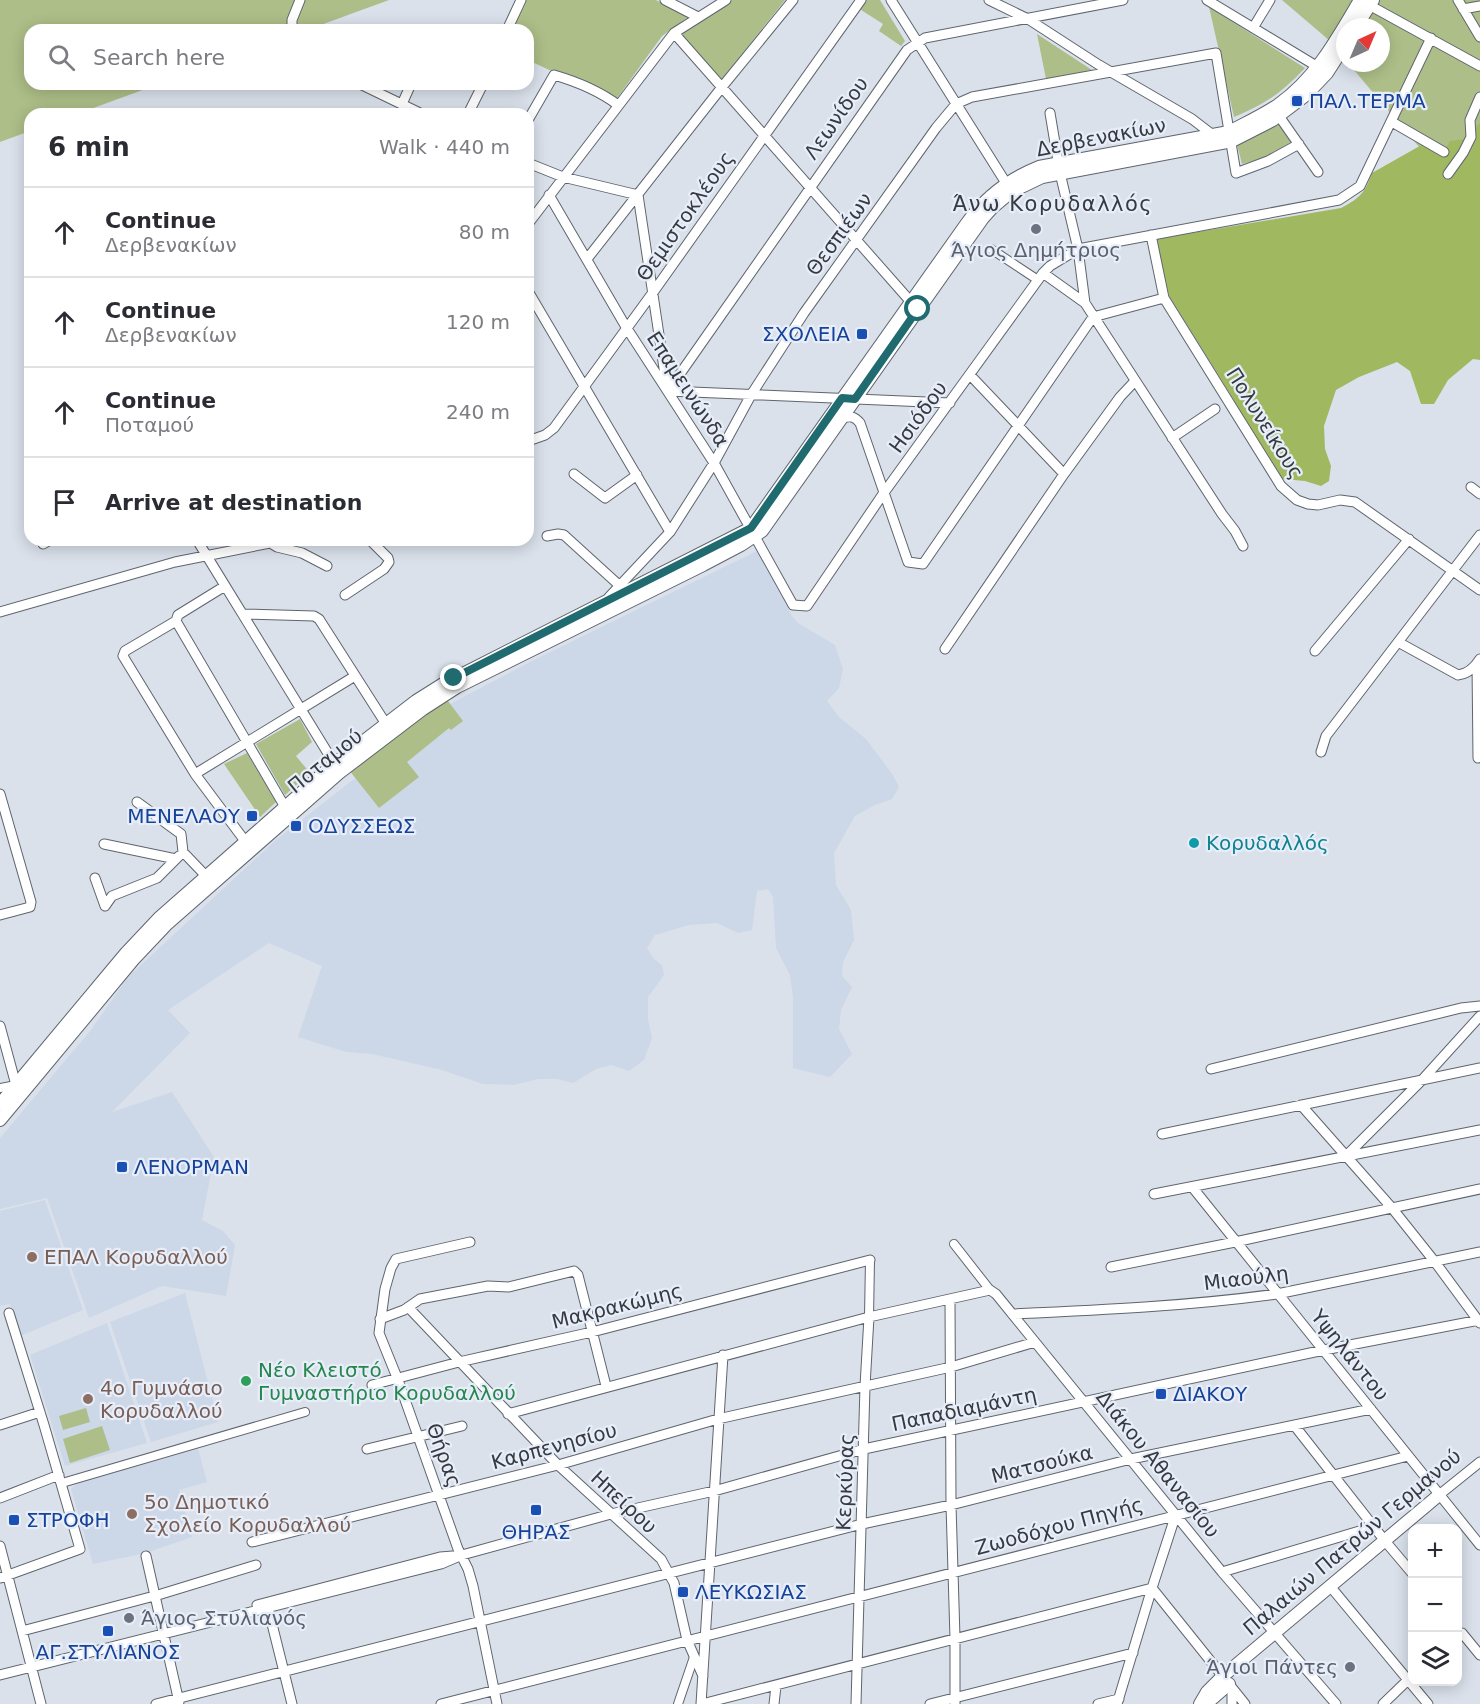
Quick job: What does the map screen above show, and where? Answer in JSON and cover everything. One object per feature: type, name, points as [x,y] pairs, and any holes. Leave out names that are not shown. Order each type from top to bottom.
[{"type":"street","points":[[292,24],[300,0]]},
{"type":"street","points":[[510,24],[521,0]]},
{"type":"street","points":[[665,0],[698,17]]},
{"type":"street","points":[[534,216],[674,33],[726,0]]},
{"type":"street","points":[[587,259],[722,87],[794,0]]},
{"type":"street","name":"Θεμιστοκλέους","points":[[534,439],[545,435],[554,428],[861,0]]},
{"type":"street","points":[[891,0],[1006,183]]},
{"type":"street","points":[[989,0],[1028,19],[1192,119],[1213,135]]},
{"type":"street","name":"Λεωνίδου","points":[[668,391],[898,60],[917,42],[938,35],[1123,0]]},
{"type":"street","points":[[1207,0],[1318,67]]},
{"type":"street","points":[[1253,28],[1270,0]]},
{"type":"street","points":[[1458,0],[1480,37]]},
{"type":"street","points":[[1360,18],[1367,2],[1480,66]]},
{"type":"street","name":"Δερβενακίων","points":[[753,532],[849,399],[1001,199],[1060,167],[1213,135],[1231,136],[1300,87],[1367,2]]},
{"type":"street","points":[[1463,9],[1480,6]]},
{"type":"street","points":[[674,33],[911,302]]},
{"type":"street","points":[[1078,249],[1339,200],[1359,186],[1431,38]]},
{"type":"street","points":[[956,104],[972,97],[1216,53],[1236,172],[1268,161],[1299,144]]},
{"type":"street","name":"Δερβενακίων","points":[[753,532],[769,522],[842,418],[849,399],[911,302],[974,212],[994,192],[1023,174],[1231,136],[1279,116],[1306,95],[1336,58]]},
{"type":"street","points":[[534,110],[554,75],[588,86],[618,105]]},
{"type":"street","points":[[372,90],[409,108]]},
{"type":"street","points":[[402,105],[408,90]]},
{"type":"street","points":[[471,108],[480,90]]},
{"type":"street","points":[[1448,174],[1471,137],[1470,120],[1480,97]]},
{"type":"street","name":"Θεσπιέων","points":[[603,603],[670,532],[714,463],[751,395],[804,313],[936,128],[956,104]]},
{"type":"street","points":[[1050,113],[1078,249],[1085,303],[1243,546]]},
{"type":"street","points":[[1279,116],[1318,172]]},
{"type":"street","points":[[1392,122],[1444,152]]},
{"type":"street","points":[[534,165],[563,177],[638,195]]},
{"type":"street","name":"Επαμεινώνδα","points":[[549,195],[626,327],[714,463],[793,605]]},
{"type":"street","points":[[638,195],[668,391],[950,403]]},
{"type":"street","name":"Πολυνείκους","points":[[1152,235],[1164,298],[1230,401],[1262,457],[1287,493],[1308,504],[1318,505],[1348,500],[1354,502],[1480,590]]},
{"type":"street","points":[[991,249],[1085,303]]},
{"type":"street","name":"Ησιόδου","points":[[793,605],[807,606],[883,494],[1040,276],[1050,266],[1078,249]]},
{"type":"street","points":[[842,418],[855,417],[860,423],[908,562],[923,564],[1093,317],[1164,298]]},
{"type":"street","points":[[534,301],[670,532]]},
{"type":"street","points":[[970,375],[1064,474]]},
{"type":"street","points":[[945,649],[1064,474],[1120,397],[1135,381]]},
{"type":"street","points":[[1173,438],[1215,409]]},
{"type":"street","points":[[574,474],[605,498],[637,475]]},
{"type":"street","points":[[1471,488],[1480,494]]},
{"type":"street","name":"Ποταμού","points":[[0,1120],[133,960],[167,924],[386,724],[416,701],[448,681],[603,603],[753,532]]},
{"type":"street","name":"Ποταμού","points":[[0,1104],[126,953],[159,918],[285,807],[337,768],[457,687],[703,565],[753,532]]},
{"type":"street","points":[[547,536],[564,535],[620,586]]},
{"type":"street","points":[[1321,752],[1326,736],[1480,535]]},
{"type":"street","points":[[1315,651],[1409,540]]},
{"type":"street","points":[[200,546],[337,768]]},
{"type":"street","points":[[0,612],[175,562],[254,546]]},
{"type":"street","points":[[276,546],[302,553],[327,566]]},
{"type":"street","points":[[345,595],[383,570],[389,562],[376,546]]},
{"type":"street","points":[[225,586],[178,615],[176,621],[125,651],[123,656],[195,774],[245,841]]},
{"type":"street","points":[[243,614],[314,616],[319,619],[386,724]]},
{"type":"street","points":[[176,621],[285,807]]},
{"type":"street","points":[[1398,642],[1458,675],[1464,675],[1478,662]]},
{"type":"street","points":[[1478,662],[1478,758]]},
{"type":"street","points":[[195,774],[355,676]]},
{"type":"street","points":[[0,794],[31,902],[30,907],[0,915]]},
{"type":"street","points":[[95,878],[105,906],[112,896],[158,878],[179,855],[181,834],[137,802]]},
{"type":"street","points":[[104,844],[179,855],[206,876]]},
{"type":"street","points":[[1212,1069],[1461,1008],[1480,1006]]},
{"type":"street","points":[[1347,1155],[1422,1080],[1480,1016]]},
{"type":"street","points":[[0,1026],[16,1085],[0,1088]]},
{"type":"street","points":[[1162,1134],[1480,1068]]},
{"type":"street","points":[[1301,1105],[1392,1208],[1479,1321]]},
{"type":"street","points":[[1154,1194],[1480,1130]]},
{"type":"street","name":"Υψηλάντου","points":[[1193,1188],[1480,1545]]},
{"type":"street","points":[[1111,1267],[1480,1189]]},
{"type":"street","name":"Θήρας","points":[[470,1242],[396,1259],[388,1279],[379,1333],[468,1569],[497,1704]]},
{"type":"street","name":"Διάκου Αθανασίου","points":[[954,1244],[1222,1572],[1336,1704]]},
{"type":"street","name":"Μιαούλη","points":[[1012,1314],[1150,1307],[1277,1294],[1480,1252]]},
{"type":"street","name":"Κερκύρας","points":[[856,1704],[870,1260]]},
{"type":"street","name":"Μακρακώμης","points":[[372,1385],[398,1380],[459,1362],[592,1332],[870,1260]]},
{"type":"street","points":[[380,1319],[430,1296],[443,1296],[488,1286],[509,1287],[572,1271],[576,1272],[606,1386]]},
{"type":"street","points":[[508,1414],[869,1317],[990,1290]]},
{"type":"street","points":[[950,1299],[955,1701]]},
{"type":"street","name":"Ηπείρου","points":[[408,1307],[558,1465],[660,1559],[674,1583],[687,1640],[704,1676]]},
{"type":"street","points":[[4,1576],[80,1549],[9,1313]]},
{"type":"street","name":"Παπαδιαμάντη","points":[[183,1628],[441,1564],[462,1555],[611,1514],[714,1491],[864,1449],[1324,1350],[1479,1321]]},
{"type":"street","name":"Καρπενησίου","points":[[252,1542],[558,1465],[718,1419],[951,1367],[1035,1342]]},
{"type":"street","points":[[723,1355],[702,1704],[1152,1587]]},
{"type":"street","name":"Ματσούκα","points":[[156,1704],[179,1701],[669,1572],[862,1524],[951,1506],[1131,1459],[1371,1408]]},
{"type":"street","points":[[0,1425],[40,1412]]},
{"type":"street","points":[[0,1498],[60,1479],[305,1412]]},
{"type":"street","points":[[1294,1425],[1384,1541],[1408,1567]]},
{"type":"street","points":[[367,1449],[462,1426]]},
{"type":"street","name":"Ζωοδόχου Πηγής","points":[[494,1691],[1408,1456]]},
{"type":"street","name":"Παλαιών Πατρών Γερμανού","points":[[1206,1704],[1275,1632],[1480,1462]]},
{"type":"street","points":[[1098,1704],[1118,1702],[1176,1514]]},
{"type":"street","points":[[1222,1572],[1373,1527]]},
{"type":"street","points":[[0,1546],[4,1576],[22,1631],[41,1704]]},
{"type":"street","name":"Παπαδιαμάντη","points":[[0,1675],[163,1634],[314,1588],[440,1557],[462,1555]]},
{"type":"street","points":[[146,1556],[179,1701]]},
{"type":"street","points":[[22,1631],[154,1596],[256,1565]]},
{"type":"street","points":[[1330,1586],[1408,1676]]},
{"type":"street","points":[[1152,1587],[1245,1704]]},
{"type":"street","points":[[268,1608],[292,1704]]},
{"type":"street","points":[[1462,1637],[1480,1655]]},
{"type":"street","points":[[930,1704],[955,1701],[1133,1653]]},
{"type":"street","points":[[678,1704],[694,1657]]},
{"type":"street","points":[[1383,1704],[1408,1680]]},
{"type":"street","points":[[1228,1683],[1232,1704]]},
{"type":"street","name":"Παλαιών Πατρών Γερμανού","points":[[1200,1704],[1207,1692],[1228,1683]]},
{"type":"street","points":[[774,1704],[776,1686]]},
{"type":"street","points":[[1416,1686],[1428,1704]]},
{"type":"street","points":[[441,1704],[494,1691]]},
{"type":"shaded area","points":[[757,551],[792,616],[798,623],[835,645],[843,669],[839,688],[827,701],[839,717],[866,739],[893,775],[899,787],[892,799],[855,816],[834,853],[836,885],[851,910],[854,940],[843,962],[842,976],[852,987],[841,1010],[839,1029],[852,1054],[830,1077],[793,1068],[793,998],[790,975],[776,948],[773,897],[768,889],[757,891],[752,930],[738,933],[717,923],[689,925],[655,935],[647,948],[654,959],[662,965],[664,975],[648,997],[648,1020],[652,1038],[644,1060],[629,1071],[611,1065],[596,1069],[573,1083],[557,1079],[538,1079],[514,1085],[483,1084],[442,1070],[372,1054],[346,1052],[298,1037],[322,966],[269,943],[168,1010],[190,1033],[112,1112],[172,1092],[214,1157],[202,1220],[223,1231],[235,1245],[226,1296],[162,1286],[89,1318],[47,1198],[0,1209],[0,1138],[91,1030],[128,977],[276,840],[450,704],[532,661]]},
{"type":"shaded area","name":"ΕΠΑΛ Κορυδαλλού","points":[[45,1200],[83,1310],[20,1336],[10,1304],[0,1306],[0,1211]]},
{"type":"shaded area","points":[[185,1293],[218,1422],[151,1442],[110,1322]]},
{"type":"shaded area","name":"4ο Γυμνάσιο Κορυδαλλού","points":[[107,1323],[147,1443],[65,1466],[30,1355]]},
{"type":"shaded area","name":"5ο Δημοτικό Σχολείο Κορυδαλλού","points":[[198,1448],[207,1482],[179,1490],[192,1537],[146,1553],[93,1564],[71,1489],[77,1483]]},
{"type":"green space","points":[[0,0],[389,0],[323,24],[24,24],[24,90],[143,90],[93,108],[24,108],[24,133],[0,142]]},
{"type":"green space","points":[[524,0],[656,0],[688,17],[662,36],[615,101],[534,63],[534,24],[513,24]]},
{"type":"green space","points":[[732,0],[785,0],[720,81],[680,33]]},
{"type":"green space","points":[[864,0],[880,0],[905,41],[901,46],[879,31],[883,24],[858,8]]},
{"type":"green space","points":[[1282,0],[1480,0],[1480,219],[1356,72],[1390,72],[1390,18],[1336,18],[1336,48]]},
{"type":"green space","points":[[1209,7],[1305,68],[1272,97],[1234,117]]},
{"type":"green space","points":[[1037,34],[1092,70],[1046,79]]},
{"type":"green space","points":[[1480,123],[1480,360],[1473,359],[1448,380],[1434,404],[1421,404],[1410,371],[1397,362],[1359,377],[1336,390],[1324,426],[1325,449],[1331,466],[1329,481],[1321,486],[1305,481],[1283,479],[1264,458],[1232,397],[1169,296],[1156,239],[1341,208],[1361,194],[1372,173],[1432,139],[1446,148],[1450,141],[1465,139]]},
{"type":"green space","points":[[1280,124],[1291,142],[1266,157],[1242,164],[1237,144]]},
{"type":"green space","points":[[445,697],[463,721],[451,730],[449,728],[407,762],[419,777],[379,808],[349,770]]},
{"type":"green space","points":[[300,719],[312,742],[296,756],[310,773],[285,795],[256,744]]},
{"type":"green space","points":[[247,753],[276,802],[260,817],[224,764]]},
{"type":"green space","points":[[86,1408],[90,1422],[63,1430],[59,1416]]},
{"type":"green space","points":[[102,1426],[110,1450],[70,1463],[63,1439]]},
{"type":"place","name":"ΠΑΛ.ΤΕΡΜΑ","points":[[1297,101]]},
{"type":"place","name":"Άγιος Δημήτριος","points":[[1036,229]]},
{"type":"place","name":"ΣΧΟΛΕΙΑ","points":[[862,334]]},
{"type":"place","name":"ΜΕΝΕΛΑΟΥ","points":[[252,816]]},
{"type":"place","name":"ΟΔYΣΣΕΩΣ","points":[[296,826]]},
{"type":"place","name":"Κορυδαλλός","points":[[1194,843]]},
{"type":"place","name":"ΛΕΝΟΡΜΑΝ","points":[[122,1167]]},
{"type":"place","name":"ΕΠΑΛ Κορυδαλλού","points":[[32,1257]]},
{"type":"place","name":"Νέο Κλειστό Γυμναστήριο Κορυδαλλού","points":[[246,1381]]},
{"type":"place","name":"ΔΙΑΚΟΥ","points":[[1161,1394]]},
{"type":"place","name":"4ο Γυμνάσιο Κορυδαλλού","points":[[88,1399]]},
{"type":"place","name":"ΘΗΡΑΣ","points":[[536,1510]]},
{"type":"place","name":"5ο Δημοτικό Σχολείο Κορυδαλλού","points":[[132,1514]]},
{"type":"place","name":"ΣΤΡΟΦΗ","points":[[14,1520]]},
{"type":"place","name":"ΛΕΥΚΩΣΙΑΣ","points":[[683,1592]]},
{"type":"place","name":"Άγιος Στυλιανός","points":[[129,1618]]},
{"type":"place","name":"ΑΓ.ΣΤΥΛΙΑΝΟΣ","points":[[108,1631]]},
{"type":"place","name":"Άγιοι Πάντες","points":[[1350,1667]]},
{"type":"district","name":"Άνω Κορυδαλλός","points":[[1053,204]]},
{"type":"route","points":[[454,678],[751,528],[842,398],[855,399],[918,309]]}]
